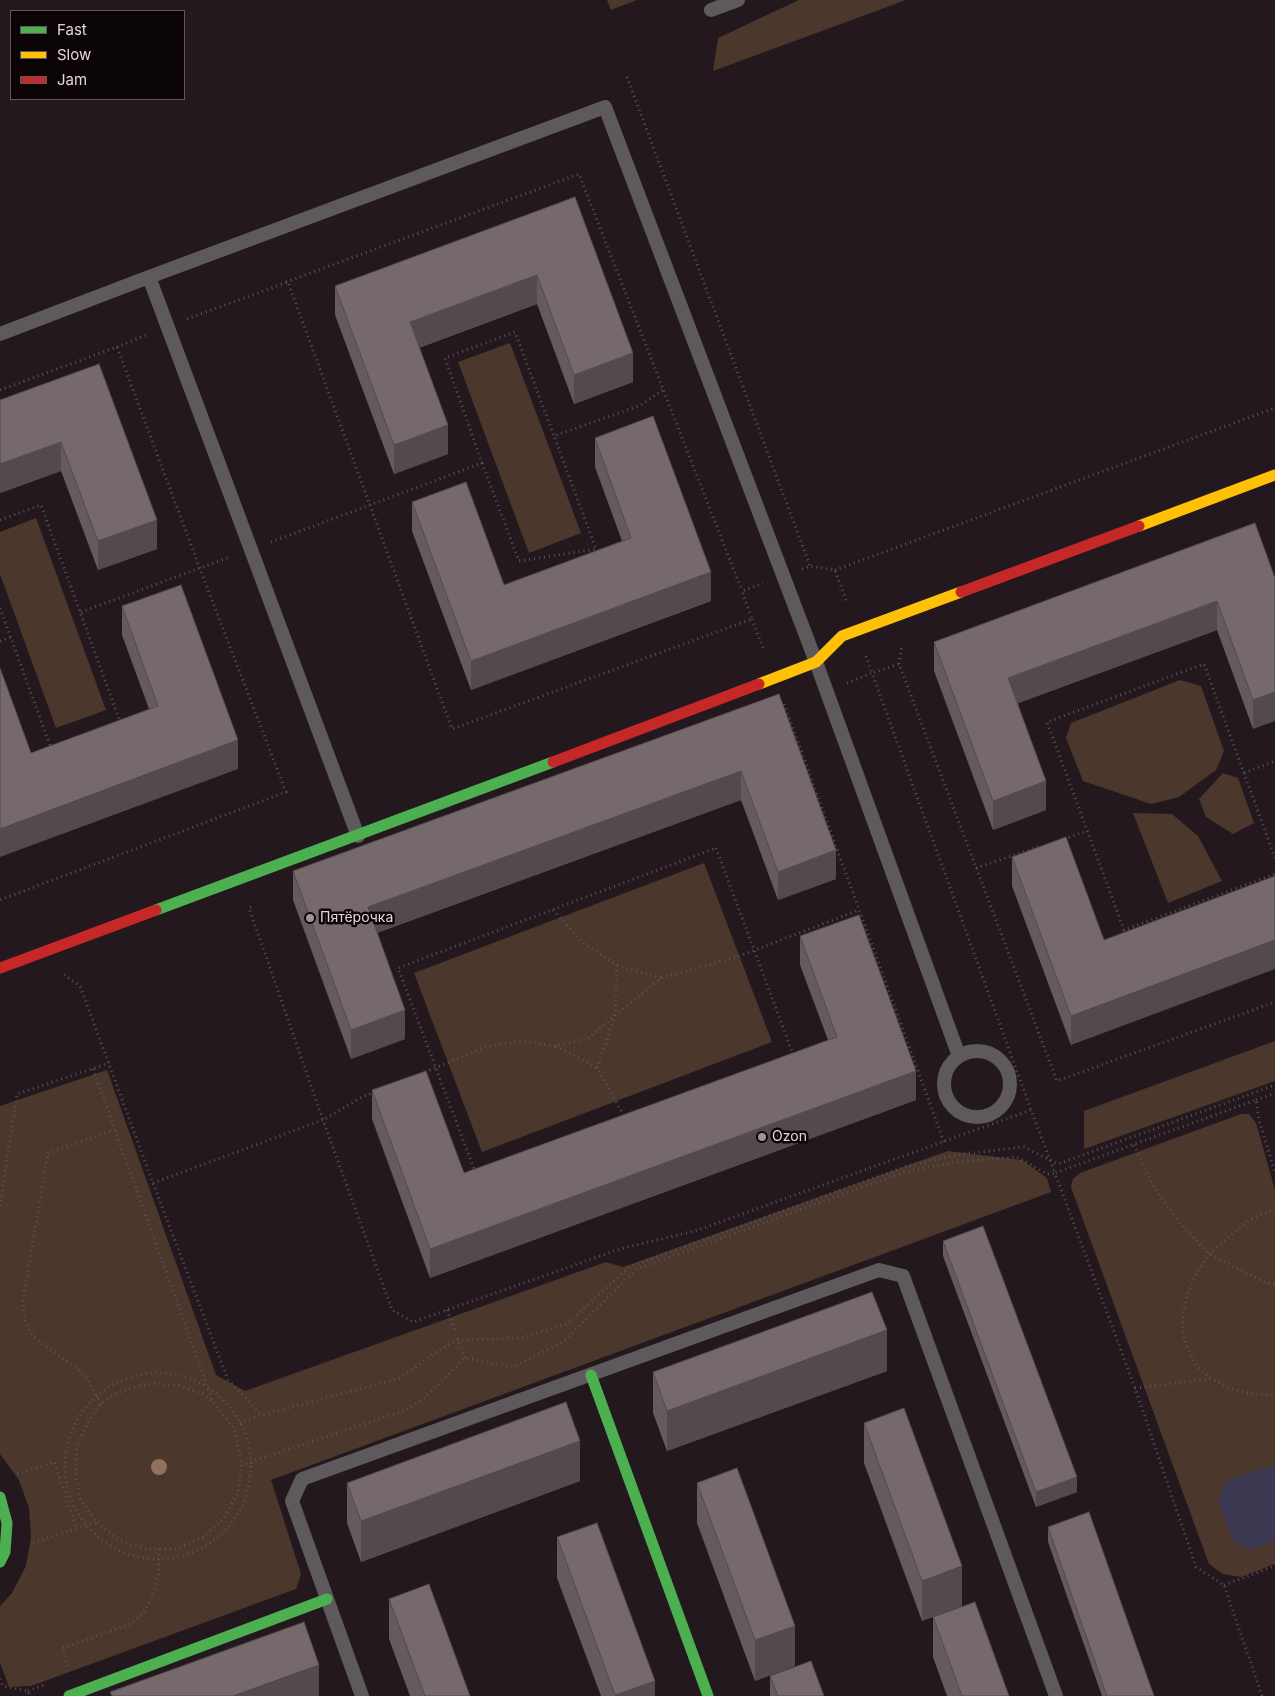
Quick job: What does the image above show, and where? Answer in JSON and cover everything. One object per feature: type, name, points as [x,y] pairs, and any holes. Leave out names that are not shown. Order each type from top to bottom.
[{"type":"street","points":[[0,968],[358,836],[816,662],[842,636],[1275,475]]},
{"type":"street","points":[[590,1375],[708,1696]]},
{"type":"street","points":[[0,1497],[7,1523],[5,1552],[0,1562]]},
{"type":"street","points":[[69,1696],[327,1599]]},
{"type":"lane","points":[[711,10],[738,0]]},
{"type":"lane","points":[[0,334],[605,107],[816,662],[959,1056]]},
{"type":"lane","points":[[149,277],[358,836]]},
{"type":"lane","points":[[979,1051],[989,1053],[998,1058],[1005,1066],[1010,1081],[1008,1096],[1003,1105],[994,1112],[984,1116],[972,1117],[962,1113],[953,1106],[944,1086],[946,1074],[951,1064],[959,1056],[979,1051]]},
{"type":"lane","points":[[362,1696],[292,1501],[302,1479],[879,1270],[903,1276],[1056,1696]]},
{"type":"path","points":[[627,77],[810,566]]},
{"type":"path","points":[[282,284],[579,174],[742,590]]},
{"type":"path","points":[[516,332],[596,549],[518,561],[482,462],[445,358],[516,332]]},
{"type":"path","points":[[0,390],[117,347],[286,792],[0,900]]},
{"type":"path","points":[[554,436],[640,405],[664,390]]},
{"type":"path","points":[[835,570],[1275,408]]},
{"type":"path","points":[[81,612],[482,462]]},
{"type":"path","points":[[0,520],[41,505],[121,724],[113,728]]},
{"type":"path","points":[[0,608],[52,750]]},
{"type":"path","points":[[752,619],[944,1142]]},
{"type":"path","points":[[0,641],[11,637]]},
{"type":"path","points":[[1275,858],[1204,664],[1047,722],[1124,930],[1275,874]]},
{"type":"path","points":[[785,707],[872,673],[1049,1159],[1135,1388],[1196,1567],[1224,1586],[1262,1696]]},
{"type":"path","points":[[1244,773],[1275,761]]},
{"type":"path","points":[[1059,840],[1087,831]]},
{"type":"path","points":[[976,868],[1050,844]]},
{"type":"path","points":[[716,848],[793,1054],[476,1174],[398,968],[553,910],[716,848]]},
{"type":"path","points":[[258,904],[249,908],[392,1310],[413,1322],[620,1248],[698,1230],[1031,1110]]},
{"type":"path","points":[[553,910],[582,942],[617,965],[662,978]]},
{"type":"path","points":[[556,1046],[587,1039],[662,978],[737,957],[859,910]]},
{"type":"path","points":[[597,1068],[615,1017],[617,965]]},
{"type":"path","points":[[64,975],[80,986],[228,1380],[262,1416]]},
{"type":"path","points":[[418,1074],[486,1047],[522,1041],[556,1046],[597,1068],[625,1118]]},
{"type":"path","points":[[0,1206],[17,1094],[109,1063]]},
{"type":"path","points":[[93,1069],[213,1402]]},
{"type":"path","points":[[240,1423],[400,1378],[439,1350],[459,1340],[522,1338],[568,1324],[629,1267],[907,1166],[955,1155],[1024,1147],[1058,1164],[1275,1085]]},
{"type":"path","points":[[153,1183],[323,1120],[364,1096],[382,1089]]},
{"type":"path","points":[[465,1358],[513,1367],[564,1341],[637,1269],[904,1172],[955,1162],[1017,1157],[1047,1174],[1055,1173],[1275,1093]]},
{"type":"path","points":[[1256,1100],[1259,1120],[1275,1172]]},
{"type":"path","points":[[101,1404],[88,1380],[79,1370],[36,1339],[27,1326],[23,1300],[48,1153],[115,1130]]},
{"type":"path","points":[[1134,1145],[1155,1189],[1180,1223],[1209,1254],[1266,1283],[1275,1284]]},
{"type":"path","points":[[1275,1208],[1248,1221],[1209,1254],[1196,1274],[1187,1295],[1182,1320],[1184,1339],[1195,1364],[1210,1378],[1230,1388],[1251,1394],[1275,1395]]},
{"type":"path","points":[[447,1310],[465,1358]]},
{"type":"path","points":[[242,1465],[404,1411],[422,1400],[465,1358]]},
{"type":"path","points":[[158,1373],[181,1376],[207,1387],[228,1407],[240,1423],[247,1440],[252,1461],[244,1502],[232,1521],[218,1536],[199,1549],[176,1558],[145,1559],[104,1544],[85,1526],[76,1510],[67,1482],[65,1455],[71,1431],[82,1410],[96,1395],[107,1387],[131,1377],[158,1373]]},
{"type":"path","points":[[1135,1388],[1210,1378]]},
{"type":"path","points":[[153,1383],[179,1386],[203,1394],[213,1402],[234,1429],[242,1465],[238,1493],[224,1519],[202,1538],[175,1549],[146,1549],[119,1540],[96,1522],[80,1498],[75,1472],[77,1446],[88,1422],[101,1404],[121,1391],[153,1383]]},
{"type":"path","points":[[10,1477],[54,1462],[77,1529]]},
{"type":"path","points":[[25,1546],[96,1522]]},
{"type":"path","points":[[71,1675],[62,1648],[131,1624],[144,1614],[152,1598],[159,1573],[159,1549]]},
{"type":"path","points":[[1224,1586],[1275,1566]]},
{"type":"path","points":[[0,1679],[1,1687],[28,1691],[45,1684]]},
{"type":"path","points":[[28,1691],[30,1696]]},
{"type":"shaded area","points":[[607,0],[637,0],[611,10]]},
{"type":"shaded area","points":[[799,0],[906,0],[713,71],[718,38]]},
{"type":"shaded area","points":[[510,343],[581,533],[529,553],[458,362]]},
{"type":"shaded area","points":[[36,518],[106,710],[56,728],[0,574],[0,532]]},
{"type":"shaded area","points":[[1180,680],[1201,686],[1224,751],[1216,770],[1179,797],[1151,804],[1083,781],[1066,738],[1071,723]]},
{"type":"shaded area","points":[[1223,773],[1238,778],[1254,823],[1233,834],[1206,817],[1199,799]]},
{"type":"shaded area","points":[[1133,813],[1172,814],[1198,836],[1222,881],[1168,903]]},
{"type":"shaded area","points":[[704,863],[772,1042],[482,1152],[414,973]]},
{"type":"shaded area","points":[[1275,1041],[1275,1081],[1084,1149],[1084,1111]]},
{"type":"shaded area","points":[[107,1070],[216,1375],[245,1391],[606,1262],[623,1267],[948,1151],[1022,1160],[1047,1178],[1051,1192],[271,1480],[301,1574],[296,1589],[31,1686],[9,1687],[0,1663],[0,1606],[12,1593],[26,1566],[31,1537],[29,1508],[19,1480],[0,1454],[0,1106]]},
{"type":"shaded area","points":[[1241,1114],[1249,1114],[1256,1123],[1275,1190],[1275,1564],[1241,1577],[1223,1574],[1209,1564],[1071,1187],[1073,1179],[1080,1173]]},
{"type":"shaded area","points":[[1275,1465],[1275,1541],[1251,1550],[1234,1542],[1218,1499],[1226,1480]]},
{"type":"building","points":[[575,197],[633,353],[574,375],[537,275],[410,322],[448,425],[394,445],[335,286]]},
{"type":"building","points":[[99,364],[157,520],[98,541],[61,442],[0,464],[0,400]]},
{"type":"building","points":[[653,416],[711,572],[471,661],[412,502],[466,482],[504,585],[631,538],[595,438]]},
{"type":"building","points":[[1255,523],[1275,578],[1275,692],[1253,700],[1217,601],[1008,678],[1046,781],[993,801],[934,642]]},
{"type":"building","points":[[181,585],[238,740],[0,829],[0,668],[31,753],[158,706],[122,606]]},
{"type":"building","points":[[779,694],[836,850],[778,872],[741,771],[368,907],[405,1010],[351,1030],[293,871]]},
{"type":"building","points":[[1066,837],[1104,940],[1275,876],[1275,940],[1071,1016],[1012,857]]},
{"type":"building","points":[[859,915],[916,1071],[430,1249],[372,1090],[426,1071],[464,1173],[837,1037],[800,936]]},
{"type":"building","points":[[983,1226],[1077,1477],[1036,1492],[943,1241]]},
{"type":"building","points":[[872,1292],[887,1330],[667,1411],[653,1372]]},
{"type":"building","points":[[566,1402],[580,1441],[361,1521],[347,1483]]},
{"type":"building","points":[[904,1408],[962,1566],[922,1581],[864,1423]]},
{"type":"building","points":[[737,1468],[795,1626],[755,1640],[697,1483]]},
{"type":"building","points":[[1089,1512],[1154,1696],[1107,1696],[1048,1527]]},
{"type":"building","points":[[597,1523],[655,1681],[615,1695],[557,1537]]},
{"type":"building","points":[[429,1584],[470,1696],[425,1696],[389,1599]]},
{"type":"building","points":[[975,1602],[1009,1696],[962,1696],[933,1617]]},
{"type":"building","points":[[304,1622],[319,1665],[233,1696],[112,1696],[110,1692]]},
{"type":"building","points":[[811,1661],[824,1696],[778,1696],[770,1676]]},
{"type":"traffic: fast","points":[[156,910],[553,762]]},
{"type":"traffic: fast","points":[[591,1375],[708,1696]]},
{"type":"traffic: fast","points":[[0,1497],[7,1523],[5,1552],[0,1562]]},
{"type":"traffic: fast","points":[[69,1696],[327,1599]]},
{"type":"traffic: slow","points":[[1139,526],[1275,475]]},
{"type":"traffic: slow","points":[[759,684],[816,662],[842,636],[961,592]]},
{"type":"traffic: jam","points":[[961,592],[1139,526]]},
{"type":"traffic: jam","points":[[553,762],[759,684]]},
{"type":"traffic: jam","points":[[0,968],[156,910]]},
{"type":"place","name":"Пятёрочка","points":[[310,918]]},
{"type":"place","name":"Ozon","points":[[762,1137]]}]
